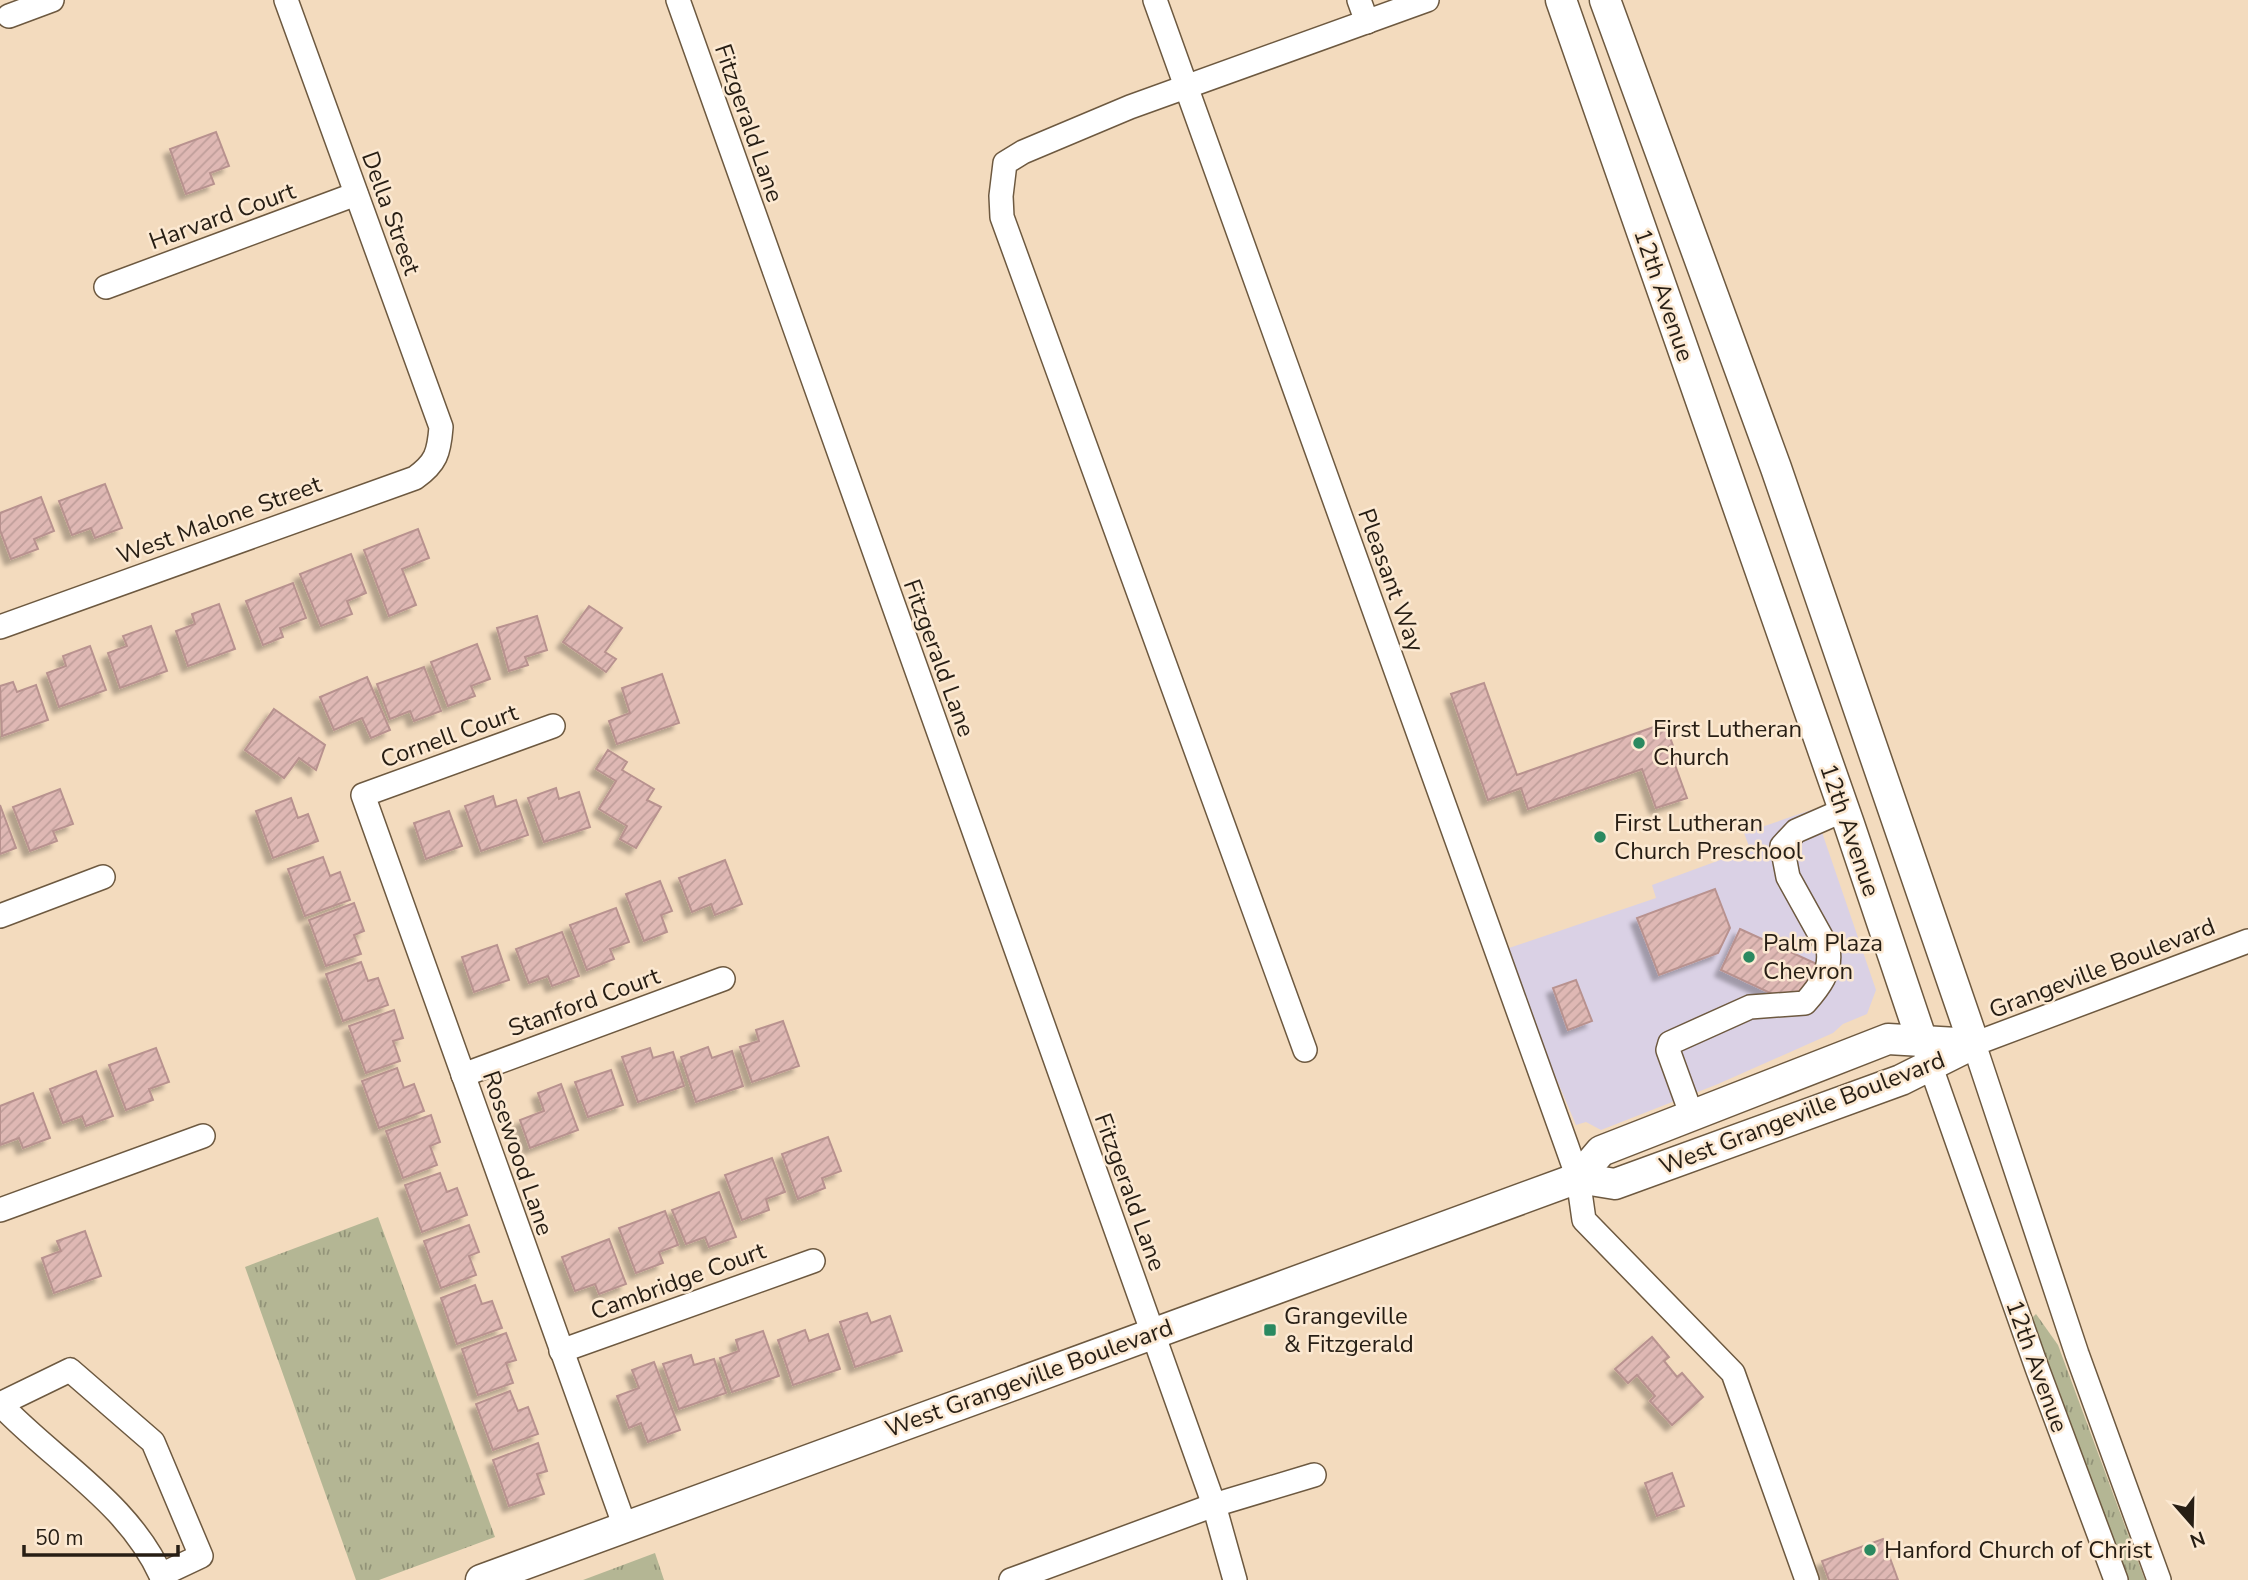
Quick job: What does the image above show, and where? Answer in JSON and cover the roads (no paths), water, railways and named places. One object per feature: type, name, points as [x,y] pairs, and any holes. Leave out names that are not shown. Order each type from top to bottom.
[{"type":"main road","name":"12th Avenue","points":[[1561,0],[1844,810],[1926,1053]]},
{"type":"main road","name":"12th Avenue","points":[[1605,0],[1780,481],[1974,1044]]},
{"type":"main road","name":"West Grangeville Boulevard","points":[[481,1580],[1578,1178],[1601,1152],[1888,1039],[1926,1053],[1974,1044]]},
{"type":"main road","name":"West Grangeville Boulevard","points":[[1578,1178],[1615,1184],[1901,1080],[1926,1053]]},
{"type":"street","points":[[9,16],[52,0]]},
{"type":"street","name":"Della Street","points":[[286,0],[441,427],[440,444]]},
{"type":"street","name":"Fitzgerald Lane","points":[[678,0],[1214,1506],[1235,1580]]},
{"type":"street","name":"Pleasant Way","points":[[1155,0],[1578,1178],[1584,1220],[1733,1373],[1807,1580]]},
{"type":"street","points":[[1359,0],[1367,22]]},
{"type":"street","points":[[1305,1050],[1002,217],[1000,196],[1005,163],[1035,147],[1186,87],[1427,0]]},
{"type":"street","name":"Harvard Court","points":[[106,287],[356,194]]},
{"type":"street","name":"West Malone Street","points":[[0,627],[415,478],[432,466],[440,444]]},
{"type":"street","name":"Cornell Court","points":[[363,796],[554,726]]},
{"type":"street","name":"Rosewood Lane","points":[[363,796],[625,1527]]},
{"type":"street","points":[[1692,1116],[1668,1050],[1670,1043],[1750,1007],[1805,1003],[1821,984],[1830,960],[1828,949],[1788,877],[1782,846],[1796,831],[1844,810]]},
{"type":"street","points":[[0,916],[103,877]]},
{"type":"street","name":"Grangeville Boulevard","points":[[1974,1044],[2248,941]]},
{"type":"street","name":"Stanford Court","points":[[463,1074],[723,979]]},
{"type":"street","name":"12th Avenue","points":[[1974,1044],[2077,1353],[2159,1580]]},
{"type":"street","name":"12th Avenue","points":[[1926,1053],[2037,1368],[2116,1580]]},
{"type":"street","points":[[0,1210],[204,1136]]},
{"type":"street","name":"Cambridge Court","points":[[561,1351],[813,1261]]},
{"type":"street","points":[[70,1370],[153,1441],[201,1556],[162,1578],[144,1545],[104,1499],[0,1404],[70,1370]]},
{"type":"street","points":[[1011,1580],[1214,1506],[1314,1475]]},
{"type":"place","name":"First Lutheran Church","points":[[1639,743]]},
{"type":"place","name":"First Lutheran Church Preschool","points":[[1600,837]]},
{"type":"place","name":"Palm Plaza Chevron","points":[[1749,957]]},
{"type":"place","name":"Grangeville & Fitzgerald","points":[[1270,1330]]},
{"type":"place","name":"Hanford Church of Christ","points":[[1870,1550]]}]
